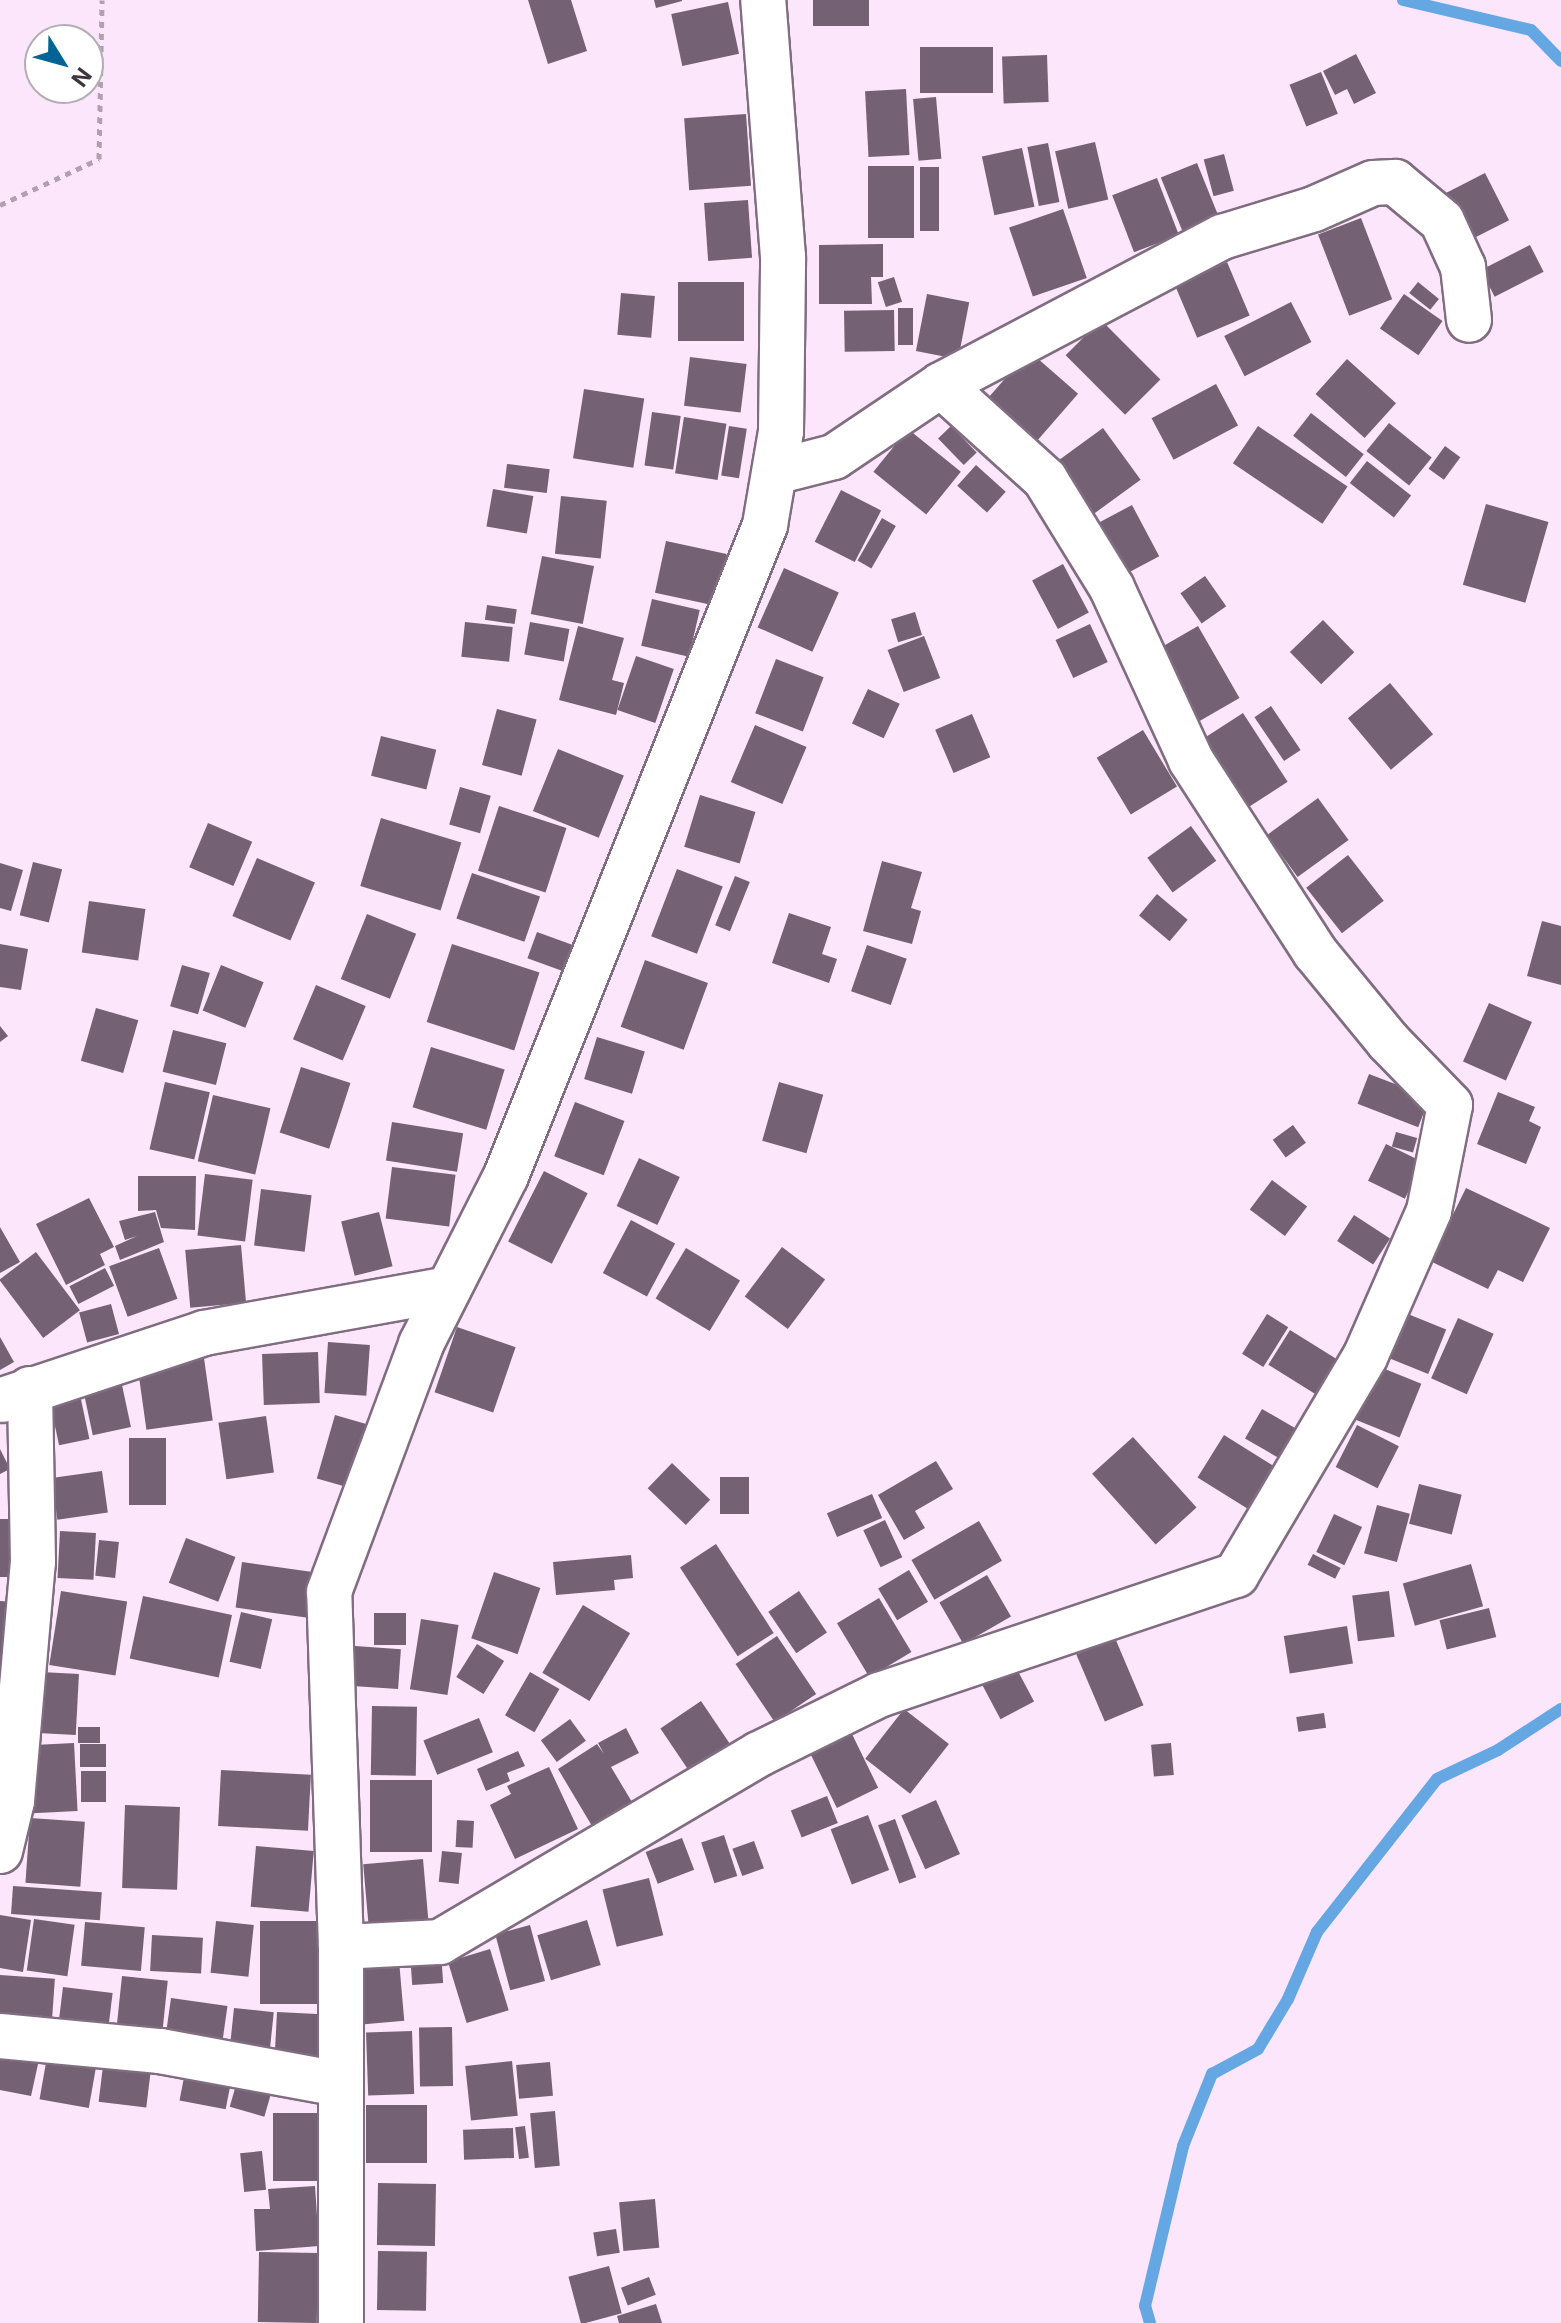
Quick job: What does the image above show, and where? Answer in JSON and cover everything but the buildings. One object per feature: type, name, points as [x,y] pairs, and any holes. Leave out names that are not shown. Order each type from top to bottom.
[{"type":"street","points":[[341,2323],[341,1947],[329,1592],[444,1290],[512,1161],[747,579],[775,472],[783,257],[763,0]]},
{"type":"street","points":[[775,472],[834,457],[941,385],[1222,237],[1314,209],[1373,183],[1395,182],[1442,221],[1463,267],[1469,320]]},
{"type":"street","points":[[341,1947],[440,1942],[759,1754],[879,1695],[1236,1575],[1365,1357],[1429,1211],[1450,1105],[1388,1041],[1315,952],[1191,760],[1112,588],[1045,479],[941,385]]},
{"type":"street","points":[[0,1851],[12,1801],[33,1562],[15,1395],[204,1333],[444,1290]]},
{"type":"street","points":[[0,2036],[160,2051],[340,2084]]},
{"type":"path","points":[[0,205],[99,159],[102,0]]},
{"type":"waterway","points":[[1403,0],[1531,30],[1561,61]]},
{"type":"waterway","points":[[1150,2323],[1145,2306],[1183,2146],[1212,2074],[1258,2049],[1288,1999],[1317,1932],[1437,1779],[1498,1750],[1561,1709]]}]
